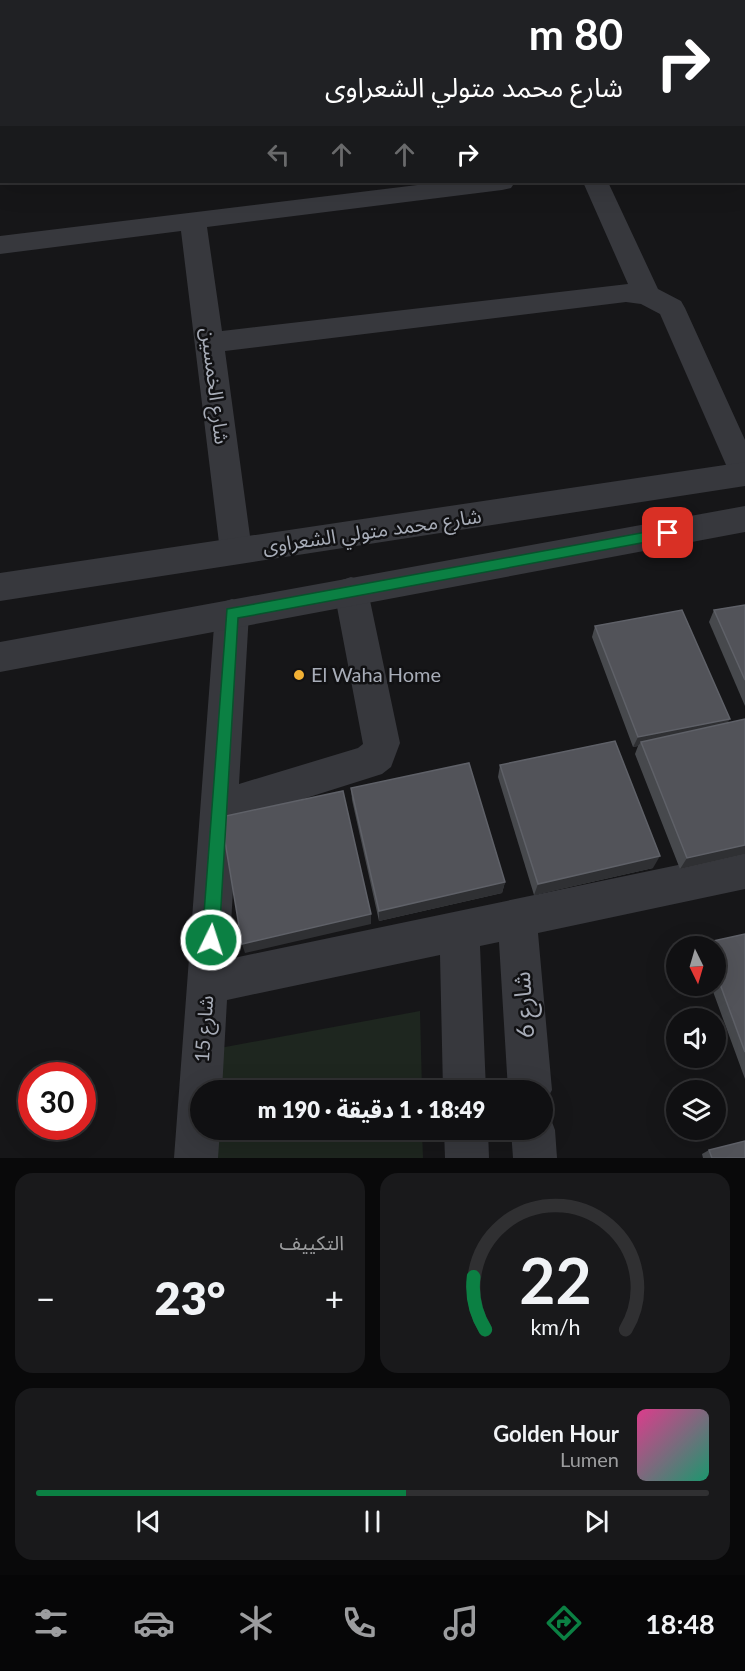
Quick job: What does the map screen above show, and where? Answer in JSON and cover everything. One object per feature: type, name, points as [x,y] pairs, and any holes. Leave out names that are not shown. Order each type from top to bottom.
[{"type":"street","points":[[0,245],[494,183]]},
{"type":"street","points":[[596,183],[647,295]]},
{"type":"street","name":"شارع الخمسين","points":[[193,220],[236,551]]},
{"type":"street","points":[[210,343],[626,293],[647,295],[670,308],[735,476],[712,488],[712,497],[716,507],[741,520]]},
{"type":"street","name":"شارع محمد متولي الشعراوى","points":[[0,587],[735,476]]},
{"type":"street","points":[[0,657],[741,520]]},
{"type":"street","points":[[220,808],[369,762],[378,755],[382,743],[351,591]]},
{"type":"street","name":"شارع 15","points":[[195,1158],[232,613]]},
{"type":"street","points":[[208,984],[745,870]]},
{"type":"street","name":"شارع 6","points":[[517,919],[529,1080]]},
{"type":"street","points":[[459,931],[465,1080]]},
{"type":"street","points":[[466,1140],[467,1158]]},
{"type":"street","points":[[534,1140],[535,1158]]},
{"type":"shaded area","points":[[420,1011],[422,1080],[218,1080],[220,1048]]},
{"type":"shaded area","points":[[215,1140],[422,1140],[423,1158],[214,1158]]},
{"type":"building","points":[[745,605],[745,680],[714,610]]},
{"type":"building","points":[[682,610],[730,719],[638,737],[595,626]]},
{"type":"building","points":[[745,719],[745,845],[687,858],[641,742]]},
{"type":"building","points":[[615,741],[660,856],[538,884],[500,765]]},
{"type":"building","points":[[469,763],[505,882],[379,911],[351,788]]},
{"type":"building","points":[[343,791],[371,914],[242,944],[221,817]]},
{"type":"building","points":[[745,934],[745,1052],[724,996],[726,938]]},
{"type":"building","points":[[745,1141],[745,1158],[712,1158],[709,1150]]},
{"type":"place","name":"El Waha Home","points":[[299,675]]},
{"type":"route","points":[[211,940],[232,613],[668,533]]}]
